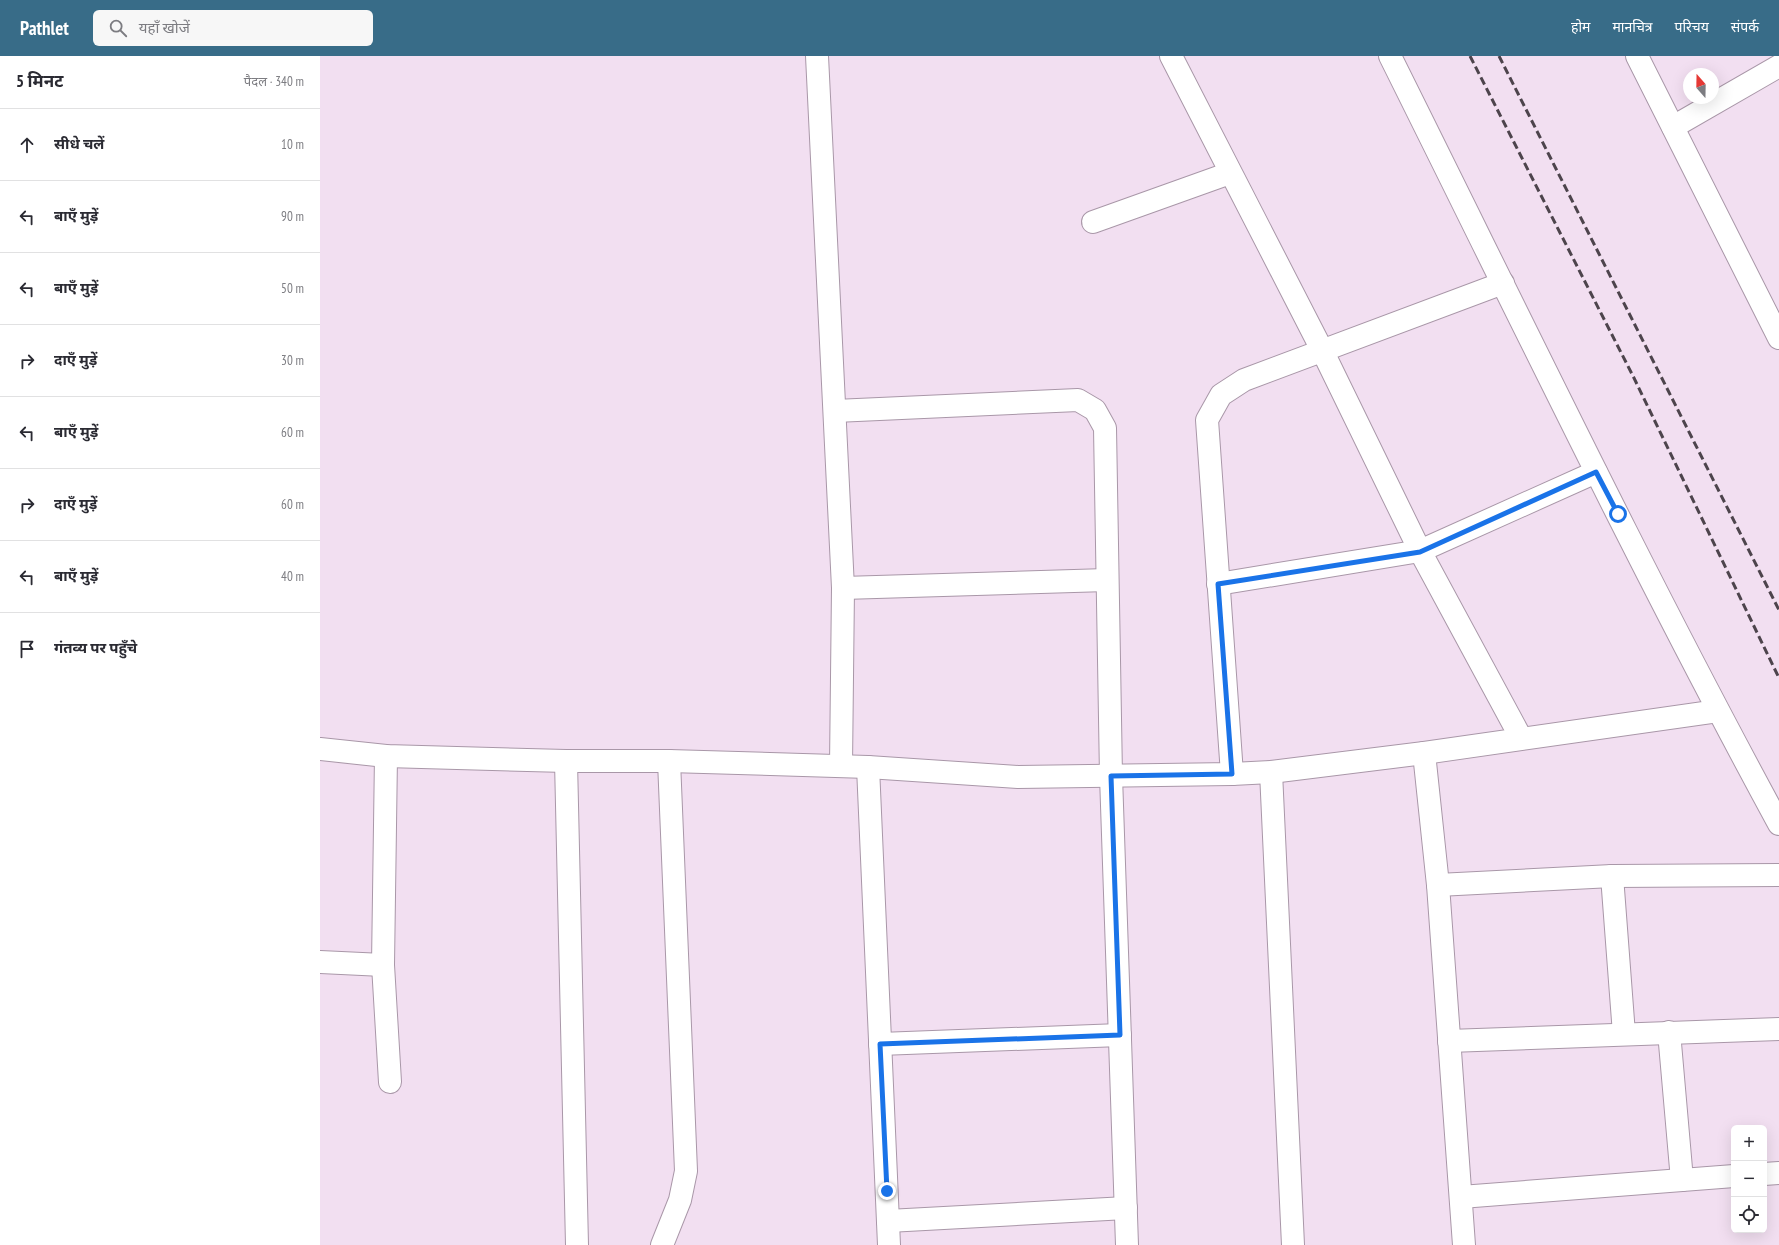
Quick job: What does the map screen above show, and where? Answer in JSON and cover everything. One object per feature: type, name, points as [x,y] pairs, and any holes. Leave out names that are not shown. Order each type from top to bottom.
[{"type":"street","points":[[817,56],[843,588],[842,766]]},
{"type":"street","points":[[1171,56],[1322,350],[1420,552],[1522,738]]},
{"type":"street","points":[[1390,56],[1596,472],[1718,711],[1779,824]]},
{"type":"street","points":[[1637,56],[1779,338]]},
{"type":"street","points":[[1673,126],[1779,66]]},
{"type":"street","points":[[1093,222],[1230,173]]},
{"type":"street","points":[[1232,774],[1207,420],[1221,395],[1244,380],[1503,283]]},
{"type":"street","points":[[835,411],[1078,400],[1095,410],[1105,428],[1111,776],[1127,1245]]},
{"type":"street","points":[[1218,584],[1420,552],[1596,472]]},
{"type":"street","points":[[843,588],[1107,580]]},
{"type":"street","points":[[320,749],[386,756],[566,762],[669,761],[842,766],[1018,777],[1232,774],[1271,772],[1424,753],[1718,711]]},
{"type":"street","points":[[1424,753],[1438,885],[1464,1245]]},
{"type":"street","points":[[386,756],[383,965],[390,1082]]},
{"type":"street","points":[[662,1245],[680,1200],[686,1171],[669,761]]},
{"type":"street","points":[[566,762],[577,1245]]},
{"type":"street","points":[[868,767],[889,1245]]},
{"type":"street","points":[[1271,772],[1294,1245]]},
{"type":"street","points":[[1438,885],[1612,876],[1779,875]]},
{"type":"street","points":[[1612,876],[1624,1034]]},
{"type":"street","points":[[320,962],[383,965]]},
{"type":"street","points":[[1449,1041],[1779,1029]]},
{"type":"street","points":[[1669,1032],[1682,1180]]},
{"type":"street","points":[[880,1044],[1120,1035]]},
{"type":"street","points":[[1767,1174],[1779,1173]]},
{"type":"street","points":[[1461,1197],[1731,1176]]},
{"type":"street","points":[[888,1221],[1126,1208]]},
{"type":"railway","points":[[1470,56],[1634,378],[1779,678]]},
{"type":"railway","points":[[1499,56],[1779,610]]},
{"type":"route","points":[[887,1191],[880,1044],[1120,1035],[1111,776],[1232,774],[1218,584],[1420,552],[1596,472],[1618,514]]}]
